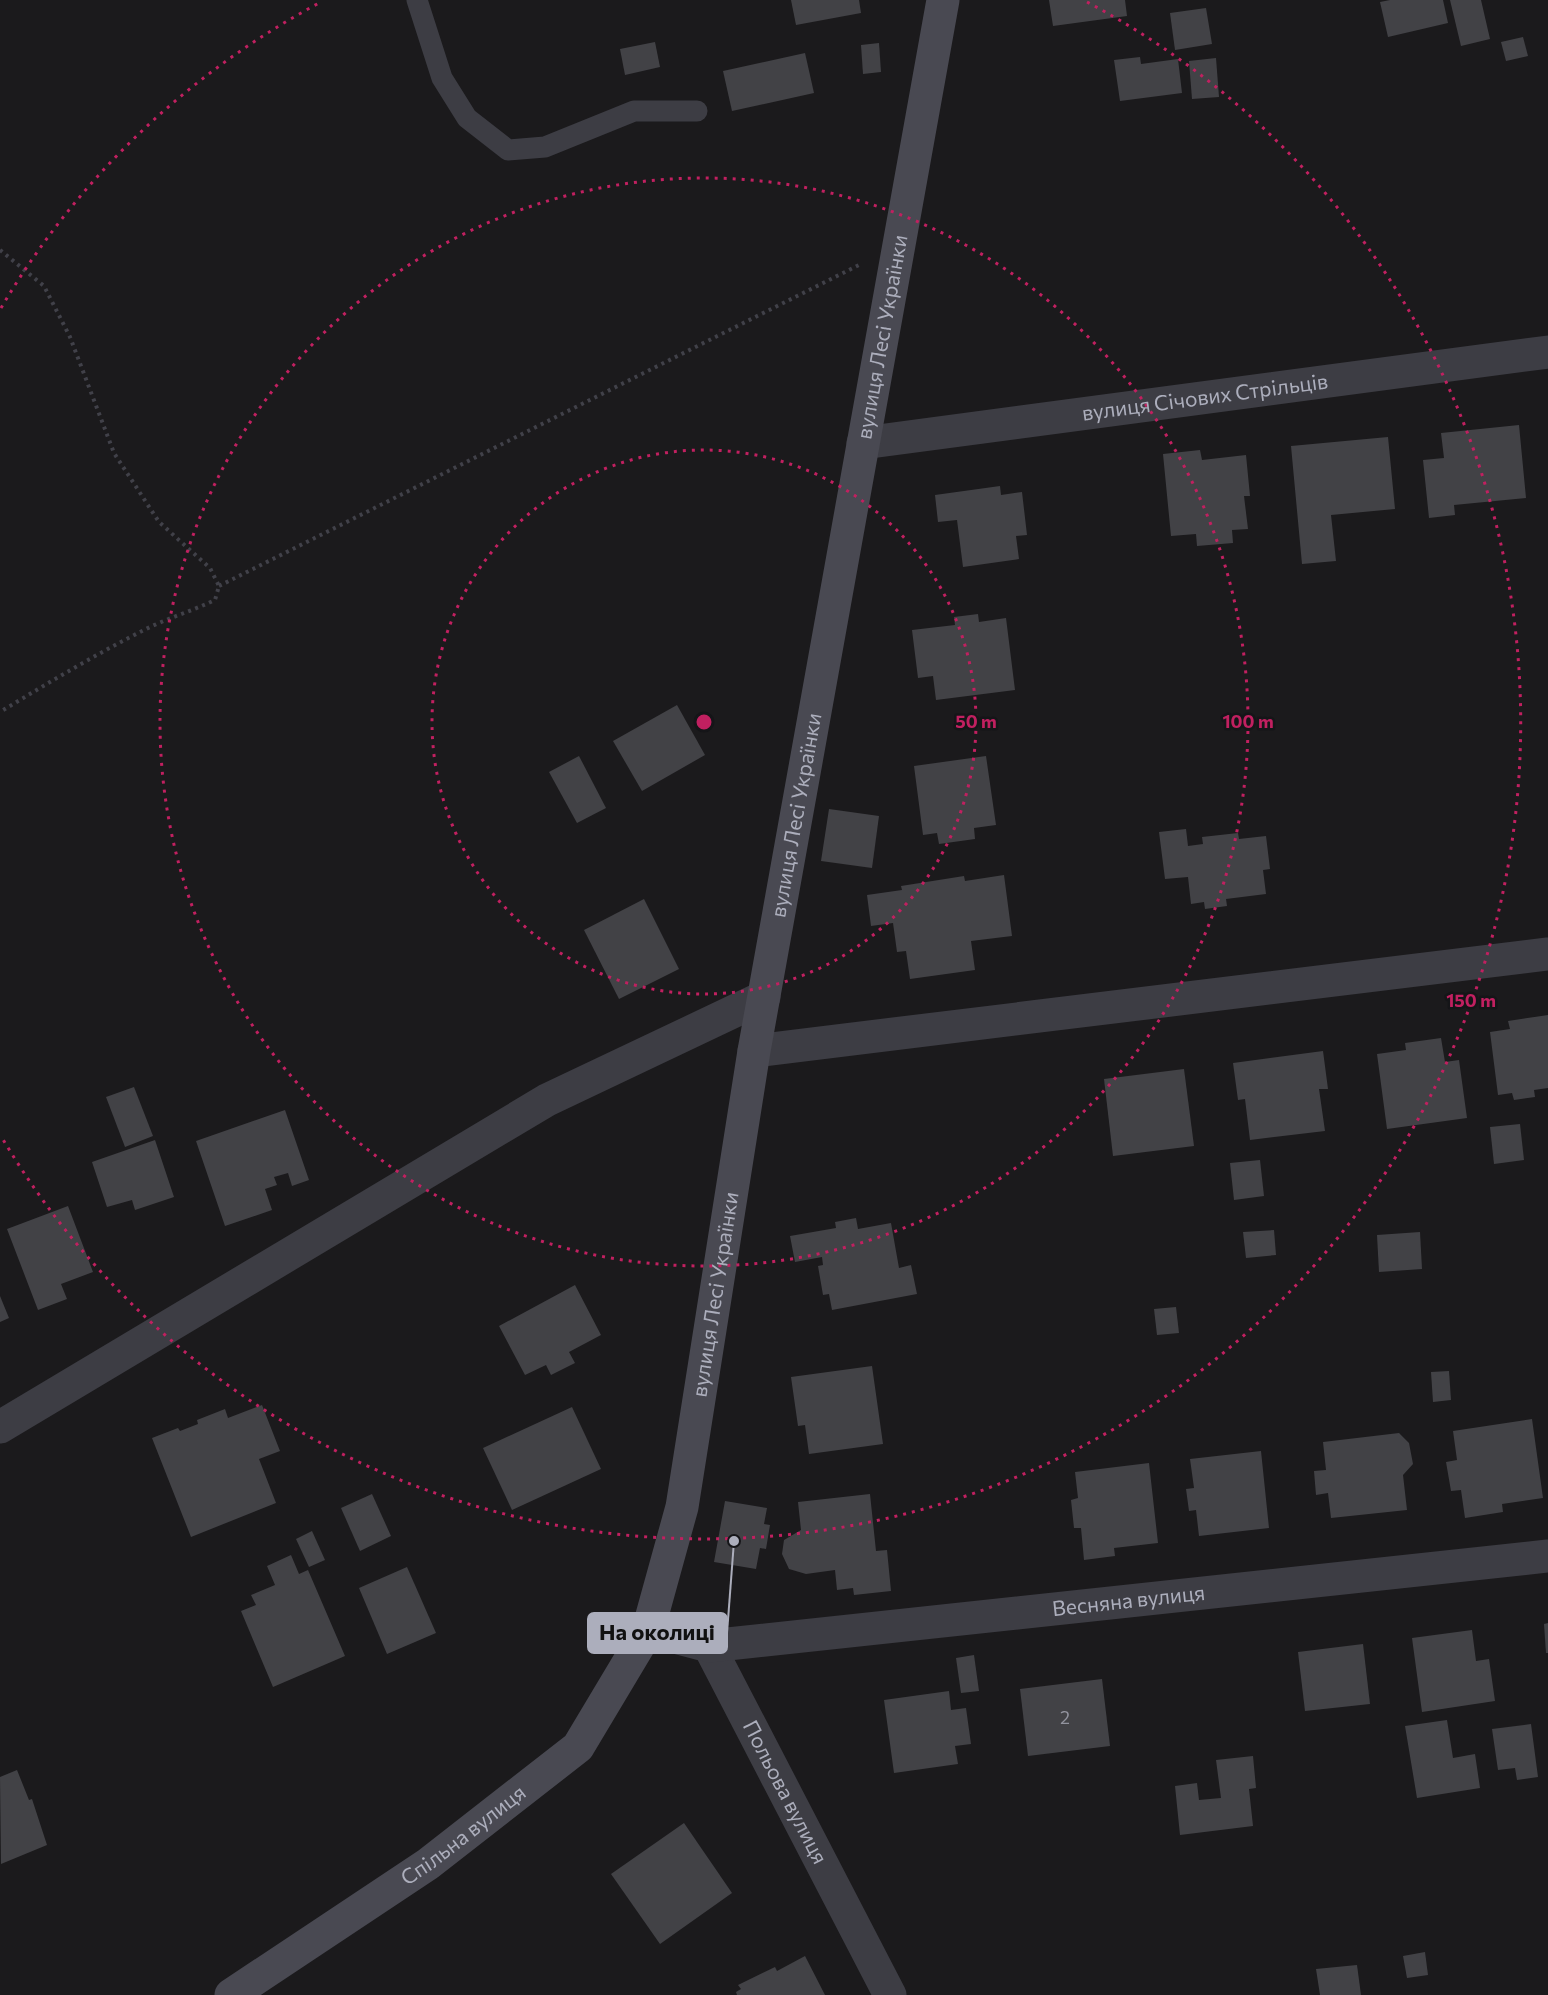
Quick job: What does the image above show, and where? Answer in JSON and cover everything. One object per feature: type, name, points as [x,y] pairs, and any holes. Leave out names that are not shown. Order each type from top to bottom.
[{"type":"street","name":"вулиця Лесі Українки","points":[[648,1630],[682,1507],[754,1051],[943,0]]},
{"type":"street","name":"вулиця Січових Стрільців","points":[[863,443],[1548,352]]},
{"type":"street","points":[[754,1051],[1548,954]]},
{"type":"street","points":[[0,1427],[547,1100],[764,997]]},
{"type":"street","name":"Весняна вулиця","points":[[709,1646],[1548,1556]]},
{"type":"street","points":[[648,1630],[709,1646]]},
{"type":"street","name":"Спільна вулиця","points":[[231,1995],[428,1864],[578,1747],[648,1630]]},
{"type":"street","name":"Польова вулиця","points":[[709,1646],[890,1995]]},
{"type":"lane","points":[[417,0],[442,78],[467,118],[508,150],[545,147],[634,111],[697,111]]},
{"type":"path","points":[[0,250],[44,286],[70,337],[114,453],[159,522],[210,568],[219,586],[215,600],[185,615],[149,628],[90,658],[0,712]]},
{"type":"path","points":[[219,586],[540,427],[852,267],[897,254]]},
{"type":"building","points":[[791,0],[859,0],[861,13],[796,25]]},
{"type":"building","points":[[1049,0],[1125,0],[1127,16],[1053,26]]},
{"type":"building","points":[[1443,0],[1448,23],[1388,37],[1380,2]]},
{"type":"building","points":[[1450,0],[1481,0],[1490,39],[1461,46]]},
{"type":"building","points":[[1206,8],[1212,44],[1175,50],[1170,13]]},
{"type":"building","points":[[1523,37],[1528,56],[1506,61],[1501,42]]},
{"type":"building","points":[[655,42],[660,67],[625,75],[620,49]]},
{"type":"building","points":[[879,43],[881,72],[863,74],[861,45]]},
{"type":"building","points":[[805,53],[814,93],[732,111],[723,71]]},
{"type":"building","points":[[1140,57],[1141,64],[1178,59],[1182,93],[1120,101],[1114,60]]},
{"type":"building","points":[[1216,58],[1219,97],[1192,99],[1189,61]]},
{"type":"building","points":[[1519,425],[1526,498],[1454,505],[1455,515],[1429,518],[1423,460],[1444,458],[1441,433]]},
{"type":"building","points":[[1388,437],[1395,509],[1331,515],[1336,561],[1302,564],[1291,446]]},
{"type":"building","points":[[1200,450],[1202,460],[1246,455],[1250,496],[1244,496],[1248,529],[1232,530],[1233,543],[1197,546],[1196,534],[1171,536],[1163,454]]},
{"type":"building","points":[[1000,486],[1001,495],[1022,492],[1027,535],[1016,536],[1019,559],[963,567],[957,520],[938,522],[935,495]]},
{"type":"building","points":[[978,614],[979,622],[1006,618],[1015,690],[936,700],[933,676],[918,678],[912,630],[955,625],[954,617]]},
{"type":"building","points":[[677,705],[705,755],[642,791],[613,741]]},
{"type":"building","points":[[579,756],[606,808],[577,823],[549,772]]},
{"type":"building","points":[[986,756],[996,825],[974,828],[975,839],[939,844],[937,833],[923,835],[914,766]]},
{"type":"building","points":[[829,809],[879,816],[872,868],[821,861]]},
{"type":"building","points":[[1186,829],[1188,846],[1203,844],[1202,837],[1238,833],[1239,839],[1266,836],[1270,869],[1263,870],[1266,894],[1226,899],[1227,906],[1205,909],[1204,902],[1191,904],[1188,877],[1165,879],[1159,832]]},
{"type":"building","points":[[1004,875],[1012,936],[971,941],[975,970],[910,979],[906,951],[897,952],[893,923],[871,926],[867,895],[902,890],[901,886],[964,876],[965,881]]},
{"type":"building","points":[[644,899],[679,969],[619,999],[584,930]]},
{"type":"building","points":[[1548,1015],[1548,1088],[1534,1090],[1535,1097],[1514,1100],[1512,1093],[1498,1095],[1490,1032],[1510,1029],[1508,1021]]},
{"type":"building","points":[[1441,1038],[1445,1062],[1459,1060],[1467,1118],[1387,1129],[1377,1054],[1406,1050],[1405,1043]]},
{"type":"building","points":[[1323,1051],[1328,1089],[1319,1089],[1325,1131],[1250,1140],[1245,1099],[1238,1100],[1233,1063]]},
{"type":"building","points":[[1184,1069],[1194,1146],[1113,1156],[1104,1079]]},
{"type":"building","points":[[134,1087],[153,1136],[125,1147],[106,1097]]},
{"type":"building","points":[[285,1110],[309,1180],[292,1186],[288,1173],[274,1177],[277,1185],[265,1189],[272,1210],[225,1226],[196,1141]]},
{"type":"building","points":[[1520,1124],[1524,1160],[1494,1164],[1490,1127]]},
{"type":"building","points":[[155,1140],[174,1197],[135,1210],[132,1200],[107,1207],[92,1162]]},
{"type":"building","points":[[1260,1160],[1264,1196],[1234,1200],[1230,1163]]},
{"type":"building","points":[[68,1206],[93,1272],[61,1284],[67,1299],[38,1310],[7,1229]]},
{"type":"building","points":[[856,1218],[858,1229],[891,1223],[899,1268],[911,1265],[917,1294],[832,1310],[829,1294],[823,1295],[818,1266],[823,1265],[822,1257],[795,1262],[790,1236],[836,1228],[835,1222]]},
{"type":"building","points":[[1274,1230],[1276,1255],[1246,1258],[1243,1232]]},
{"type":"building","points":[[1420,1232],[1422,1269],[1379,1272],[1377,1235]]},
{"type":"building","points":[[575,1285],[601,1335],[569,1352],[575,1363],[551,1375],[546,1365],[525,1375],[499,1326]]},
{"type":"building","points":[[0,1296],[9,1318],[0,1322]]},
{"type":"building","points":[[1176,1307],[1179,1333],[1157,1335],[1154,1309]]},
{"type":"building","points":[[872,1366],[883,1444],[809,1454],[805,1425],[798,1426],[791,1377]]},
{"type":"building","points":[[1449,1371],[1451,1400],[1433,1402],[1431,1372]]},
{"type":"building","points":[[262,1405],[280,1451],[259,1459],[276,1503],[191,1537],[152,1438],[178,1428],[180,1431],[198,1424],[197,1420],[225,1409],[228,1418]]},
{"type":"building","points":[[572,1407],[601,1469],[512,1510],[483,1448]]},
{"type":"building","points":[[1532,1419],[1543,1498],[1502,1504],[1503,1512],[1465,1518],[1461,1490],[1451,1491],[1446,1462],[1457,1460],[1453,1431]]},
{"type":"building","points":[[1399,1433],[1409,1443],[1413,1464],[1403,1475],[1407,1510],[1331,1518],[1328,1493],[1316,1495],[1314,1471],[1326,1470],[1323,1442]]},
{"type":"building","points":[[1261,1451],[1269,1528],[1199,1536],[1196,1510],[1189,1511],[1186,1489],[1194,1488],[1190,1459]]},
{"type":"building","points":[[1149,1463],[1158,1543],[1114,1548],[1115,1556],[1084,1560],[1081,1528],[1074,1528],[1071,1500],[1078,1498],[1075,1472]]},
{"type":"building","points":[[372,1494],[391,1536],[360,1551],[341,1508]]},
{"type":"building","points":[[870,1494],[876,1551],[887,1550],[891,1591],[854,1595],[853,1588],[837,1590],[835,1570],[806,1574],[789,1569],[782,1554],[784,1540],[801,1530],[798,1502]]},
{"type":"building","points":[[725,1501],[767,1508],[764,1524],[770,1525],[766,1549],[760,1548],[756,1569],[714,1562]]},
{"type":"building","points":[[312,1531],[325,1560],[309,1567],[296,1539]]},
{"type":"building","points":[[291,1555],[299,1574],[308,1570],[345,1656],[273,1687],[241,1611],[256,1605],[251,1595],[275,1585],[267,1566]]},
{"type":"building","points":[[407,1567],[436,1633],[387,1654],[359,1588]]},
{"type":"building","points":[[1548,1623],[1548,1653],[1546,1653],[1544,1624]]},
{"type":"building","points":[[1472,1630],[1476,1661],[1489,1659],[1495,1701],[1422,1712],[1412,1638]]},
{"type":"building","points":[[1363,1644],[1370,1704],[1305,1711],[1298,1652]]},
{"type":"building","points":[[974,1655],[979,1691],[961,1693],[956,1658]]},
{"type":"building","points":[[1102,1679],[1110,1746],[1028,1756],[1020,1689]]},
{"type":"building","points":[[949,1691],[951,1710],[966,1708],[971,1744],[955,1746],[958,1764],[894,1773],[884,1700]]},
{"type":"building","points":[[1447,1720],[1453,1758],[1475,1754],[1480,1788],[1417,1798],[1405,1726]]},
{"type":"building","points":[[1531,1724],[1538,1777],[1517,1780],[1515,1768],[1498,1770],[1492,1729]]},
{"type":"building","points":[[1253,1756],[1256,1788],[1249,1789],[1253,1826],[1180,1835],[1175,1786],[1197,1783],[1199,1800],[1221,1798],[1216,1760]]},
{"type":"building","points":[[17,1770],[29,1800],[32,1799],[47,1845],[1,1864],[0,1777]]},
{"type":"building","points":[[684,1823],[732,1893],[660,1944],[611,1874]]},
{"type":"building","points":[[1425,1952],[1428,1975],[1407,1978],[1403,1956]]},
{"type":"building","points":[[805,1956],[825,1995],[737,1995],[736,1992],[741,1989],[738,1985],[775,1967],[777,1971]]},
{"type":"building","points":[[1357,1965],[1361,1995],[1320,1995],[1316,1969]]},
{"type":"place","name":"На околиці","points":[[734,1541]]}]
